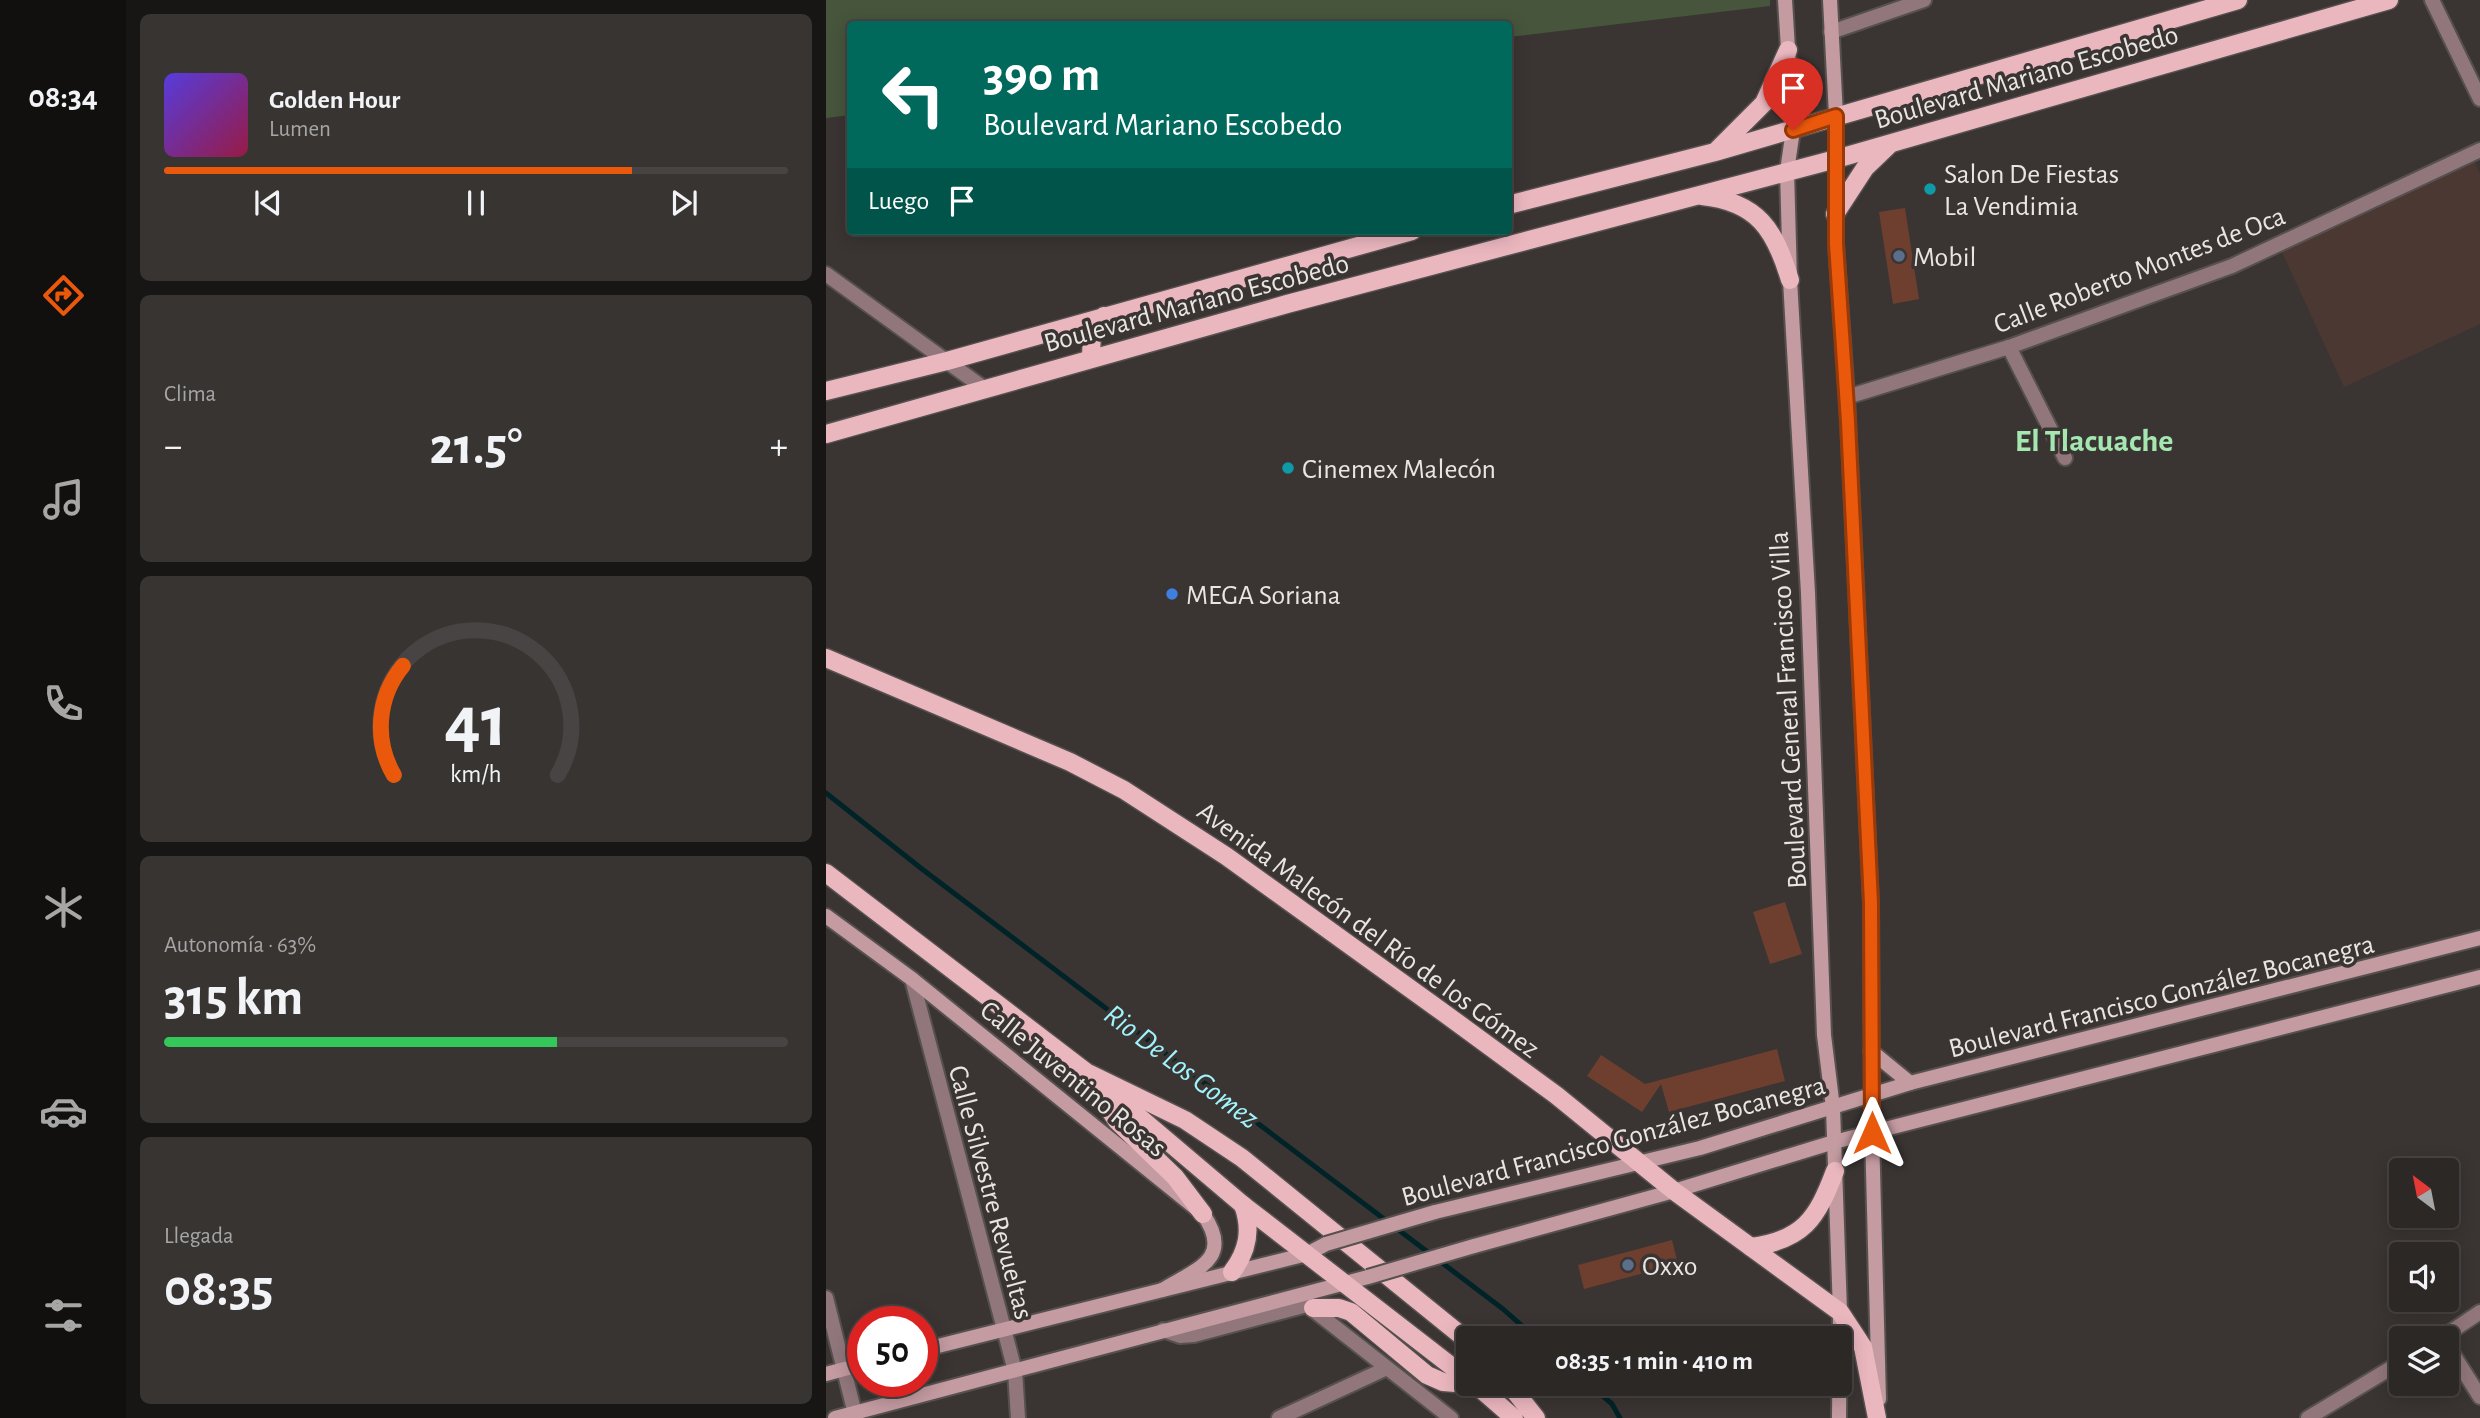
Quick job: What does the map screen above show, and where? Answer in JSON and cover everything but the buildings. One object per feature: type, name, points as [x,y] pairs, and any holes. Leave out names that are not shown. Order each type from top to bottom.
[{"type":"main road","name":"Boulevard General Francisco Villa","points":[[1785,0],[1793,130],[1787,171],[1790,280],[1808,593],[1824,1035],[1833,1108],[1840,1312],[1839,1418]]},
{"type":"main road","points":[[1830,0],[1836,116],[1835,214],[1847,397],[1871,903],[1871,1095],[1878,1418]]},
{"type":"main road","name":"Boulevard Mariano Escobedo","points":[[1512,204],[1715,152],[2238,0]]},
{"type":"main road","name":"Boulevard Mariano Escobedo","points":[[826,433],[1091,358],[1615,219],[1688,196],[1836,159],[2389,0]]},
{"type":"main road","points":[[1715,152],[1763,103],[1788,50]]},
{"type":"main road","points":[[1835,214],[1865,169],[1895,140]]},
{"type":"main road","points":[[1688,196],[1717,198],[1756,216],[1773,234],[1790,280]]},
{"type":"main road","name":"Boulevard Mariano Escobedo","points":[[826,391],[947,361],[1398,235]]},
{"type":"main road","points":[[1091,358],[1093,331],[1104,316]]},
{"type":"main road","name":"Avenida Malecón del Río de los Gómez","points":[[831,659],[1070,762],[1173,820],[1556,1096],[1674,1191],[1840,1312],[1864,1347],[1878,1418]]},
{"type":"main road","points":[[826,873],[1086,1072],[1243,1205],[1456,1372]]},
{"type":"main road","name":"Calle Juventino Rosas","points":[[826,916],[912,979],[1203,1214],[1217,1240],[1215,1254],[1206,1264],[1162,1290]]},
{"type":"main road","name":"Boulevard Francisco González Bocanegra","points":[[938,1345],[1307,1254],[1326,1244],[1434,1212],[1639,1164],[1833,1108],[1909,1083],[2480,938]]},
{"type":"main road","points":[[835,1418],[856,1415],[1163,1330],[1368,1278],[1674,1191],[1834,1142],[2480,977]]},
{"type":"main road","points":[[1871,1051],[1909,1083]]},
{"type":"main road","points":[[1086,1072],[1117,1121],[1175,1177],[1203,1214]]},
{"type":"main road","points":[[1086,1072],[1185,1120],[1211,1136],[1268,1178],[1456,1331]]},
{"type":"main road","points":[[1751,1247],[1774,1244],[1795,1234],[1820,1206],[1835,1171]]},
{"type":"main road","points":[[1232,1272],[1248,1240],[1249,1226],[1243,1205]]},
{"type":"main road","points":[[1313,1308],[1339,1308],[1351,1312],[1427,1375],[1443,1382],[1456,1381]]},
{"type":"main road","points":[[826,1374],[847,1368]]},
{"type":"main road","points":[[1489,1396],[1514,1418]]},
{"type":"main road","points":[[1519,1396],[1536,1418]]},
{"type":"street","points":[[1831,32],[1924,0]]},
{"type":"street","points":[[2432,0],[2480,99]]},
{"type":"street","name":"Calle Roberto Montes de Oca","points":[[1847,397],[2009,347],[2232,266],[2480,150]]},
{"type":"street","points":[[826,274],[985,389]]},
{"type":"street","points":[[2009,347],[2065,458]]},
{"type":"street","name":"Calle Silvestre Revueltas","points":[[912,979],[1002,1330],[1015,1371],[1018,1418]]},
{"type":"street","points":[[826,1298],[856,1415]]},
{"type":"street","points":[[1163,1330],[1180,1336],[1194,1335],[1298,1305],[1313,1308],[1451,1418]]},
{"type":"street","points":[[2459,1328],[2480,1312]]},
{"type":"street","points":[[2459,1365],[2480,1397]]},
{"type":"street","points":[[1279,1418],[1387,1368]]},
{"type":"street","points":[[2308,1418],[2389,1369]]},
{"type":"shaded area","points":[[2474,160],[2480,174],[2480,324],[2344,387],[2281,250]]},
{"type":"green space","points":[[826,0],[1770,0],[1770,6],[1512,37],[1512,21],[847,21],[847,115],[826,118]]},
{"type":"waterway","name":"Rio De Los Gomez","points":[[826,793],[1522,1326]]},
{"type":"waterway","name":"Rio De Los Gomez","points":[[1603,1396],[1612,1404],[1620,1418]]},
{"type":"place","name":"Salon De Fiestas La Vendimia","points":[[1930,189]]},
{"type":"place","name":"Mobil","points":[[1899,256]]},
{"type":"place","name":"Cinemex Malecón","points":[[1288,468]]},
{"type":"place","name":"MEGA Soriana","points":[[1172,594]]},
{"type":"place","name":"Oxxo","points":[[1628,1265]]},
{"type":"district","name":"El Tlacuache","points":[[2094,440]]},
{"type":"route","points":[[1793,130],[1836,116],[1836,244],[1848,422],[1871,903],[1872,1133]]}]
